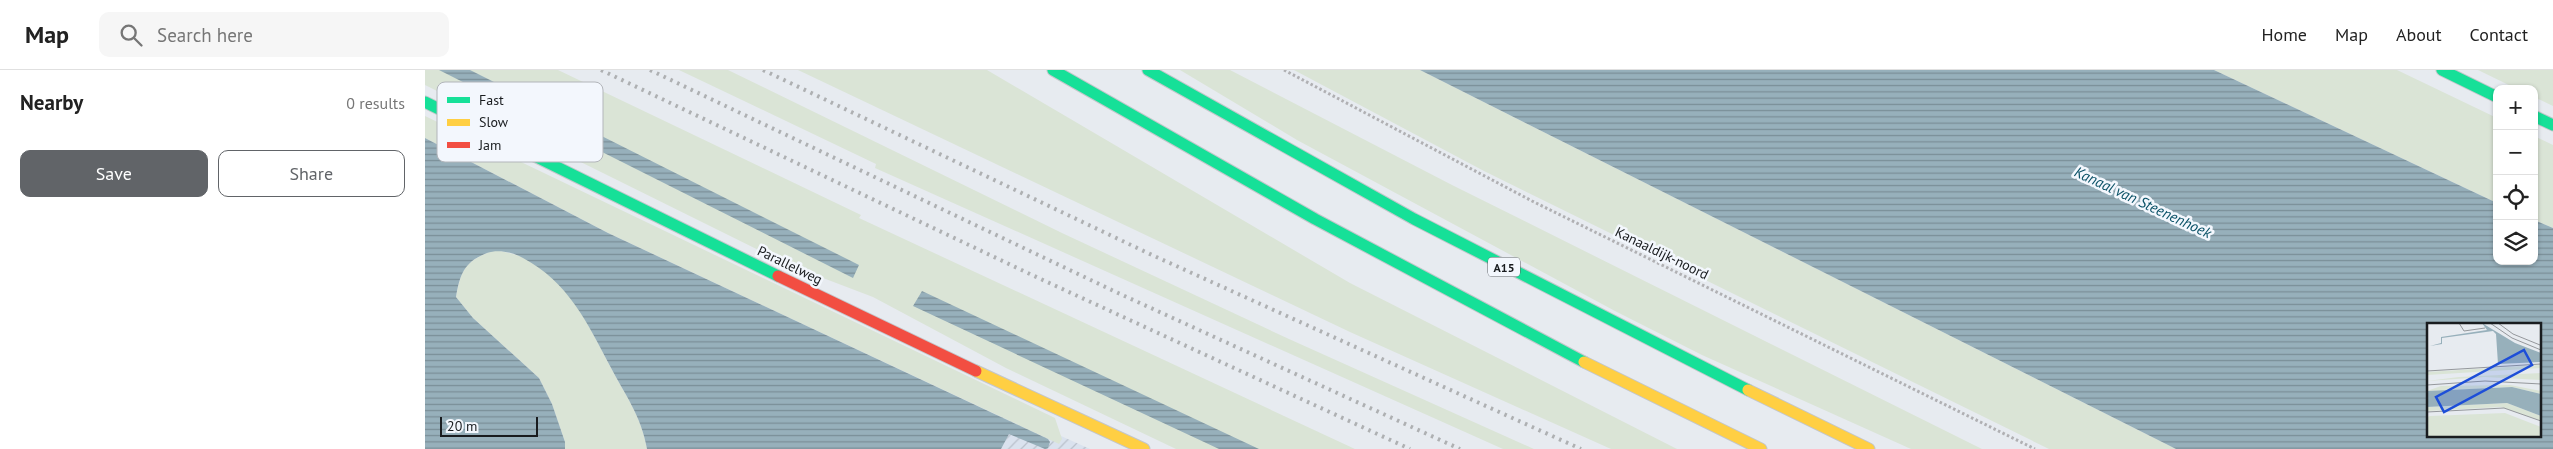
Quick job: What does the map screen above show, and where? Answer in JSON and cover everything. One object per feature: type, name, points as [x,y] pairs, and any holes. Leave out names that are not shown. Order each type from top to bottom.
[{"type":"main road","points":[[1053,70],[1210,162],[1452,295],[1649,395],[1761,449]]},
{"type":"main road","name":"A15","points":[[1147,70],[1233,120],[1476,253],[1698,367],[1869,449]]},
{"type":"main road","points":[[2443,70],[2493,95]]},
{"type":"main road","name":"Parallelweg","points":[[425,102],[437,108]]},
{"type":"main road","points":[[2538,118],[2553,125]]},
{"type":"main road","name":"Parallelweg","points":[[547,162],[869,321],[1144,449]]},
{"type":"path","name":"Kanaaldijk-noord","points":[[1284,70],[1532,201],[2035,449]]},
{"type":"shaded area","points":[[999,408],[1090,449],[983,449]]},
{"type":"green space","points":[[425,70],[558,70],[583,82],[437,82],[437,91],[425,85]]},
{"type":"green space","points":[[679,70],[728,70],[1062,233],[1289,339],[1534,449],[1503,449],[875,168],[876,164]]},
{"type":"green space","points":[[798,70],[987,70],[1350,283],[1677,449],[1611,449],[1350,332]]},
{"type":"green space","points":[[1180,70],[1230,70],[1452,185],[1982,449],[1911,449],[1702,355],[1615,311],[1297,140]]},
{"type":"green space","points":[[1294,70],[1420,70],[2176,449],[2049,449],[1484,171]]},
{"type":"green space","points":[[2214,70],[2397,70],[2493,116],[2493,201]]},
{"type":"green space","points":[[2478,70],[2553,70],[2553,106],[2538,99],[2538,85],[2509,85]]},
{"type":"green space","points":[[603,92],[861,215],[859,218],[1355,449],[1176,449],[1006,368],[873,297],[789,265],[581,162],[603,162]]},
{"type":"green space","points":[[425,116],[437,122],[437,144],[425,138]]},
{"type":"green space","points":[[2538,138],[2553,145],[2553,228],[2538,222]]},
{"type":"green space","points":[[471,162],[521,162],[1055,418],[1062,439],[1059,444],[608,233]]},
{"type":"green space","points":[[495,250],[514,254],[533,262],[544,269],[565,290],[589,327],[632,406],[641,426],[647,449],[565,449],[565,442],[552,404],[539,378],[473,318],[456,297],[463,271],[467,266]]},
{"type":"water","points":[[439,70],[470,70],[494,82],[463,82]]},
{"type":"water","name":"Kanaal van Steenenhoek","points":[[1420,70],[2214,70],[2493,201],[2493,265],[2538,265],[2538,222],[2553,228],[2553,449],[2176,449]]},
{"type":"water","points":[[603,137],[859,265],[853,278],[603,152]]},
{"type":"water","points":[[425,138],[437,144],[437,162],[471,162],[608,233],[1048,439],[1050,442],[1048,448],[1045,449],[1009,434],[1001,449],[647,449],[641,426],[632,406],[575,304],[539,268],[519,256],[500,251],[487,253],[473,260],[468,265],[459,282],[456,297],[473,318],[539,378],[552,404],[565,442],[565,449],[425,449]]},
{"type":"water","points":[[922,291],[1259,449],[1219,449],[913,306]]},
{"type":"railway","points":[[601,70],[1032,275],[1410,449]]},
{"type":"railway","points":[[650,70],[1118,293],[1460,449]]},
{"type":"railway","points":[[763,70],[1152,255],[1581,449]]},
{"type":"traffic: fast","points":[[1053,70],[1315,219],[1584,362]]},
{"type":"traffic: fast","points":[[1148,70],[1414,219],[1748,390]]},
{"type":"traffic: fast","points":[[2442,70],[2493,95]]},
{"type":"traffic: fast","points":[[425,102],[437,108]]},
{"type":"traffic: fast","points":[[2538,118],[2553,125]]},
{"type":"traffic: fast","points":[[547,162],[778,276]]},
{"type":"traffic: slow","points":[[1584,362],[1761,449]]},
{"type":"traffic: slow","points":[[976,371],[1144,449]]},
{"type":"traffic: slow","points":[[1748,390],[1869,449]]},
{"type":"traffic: jam","points":[[778,276],[976,371]]}]
